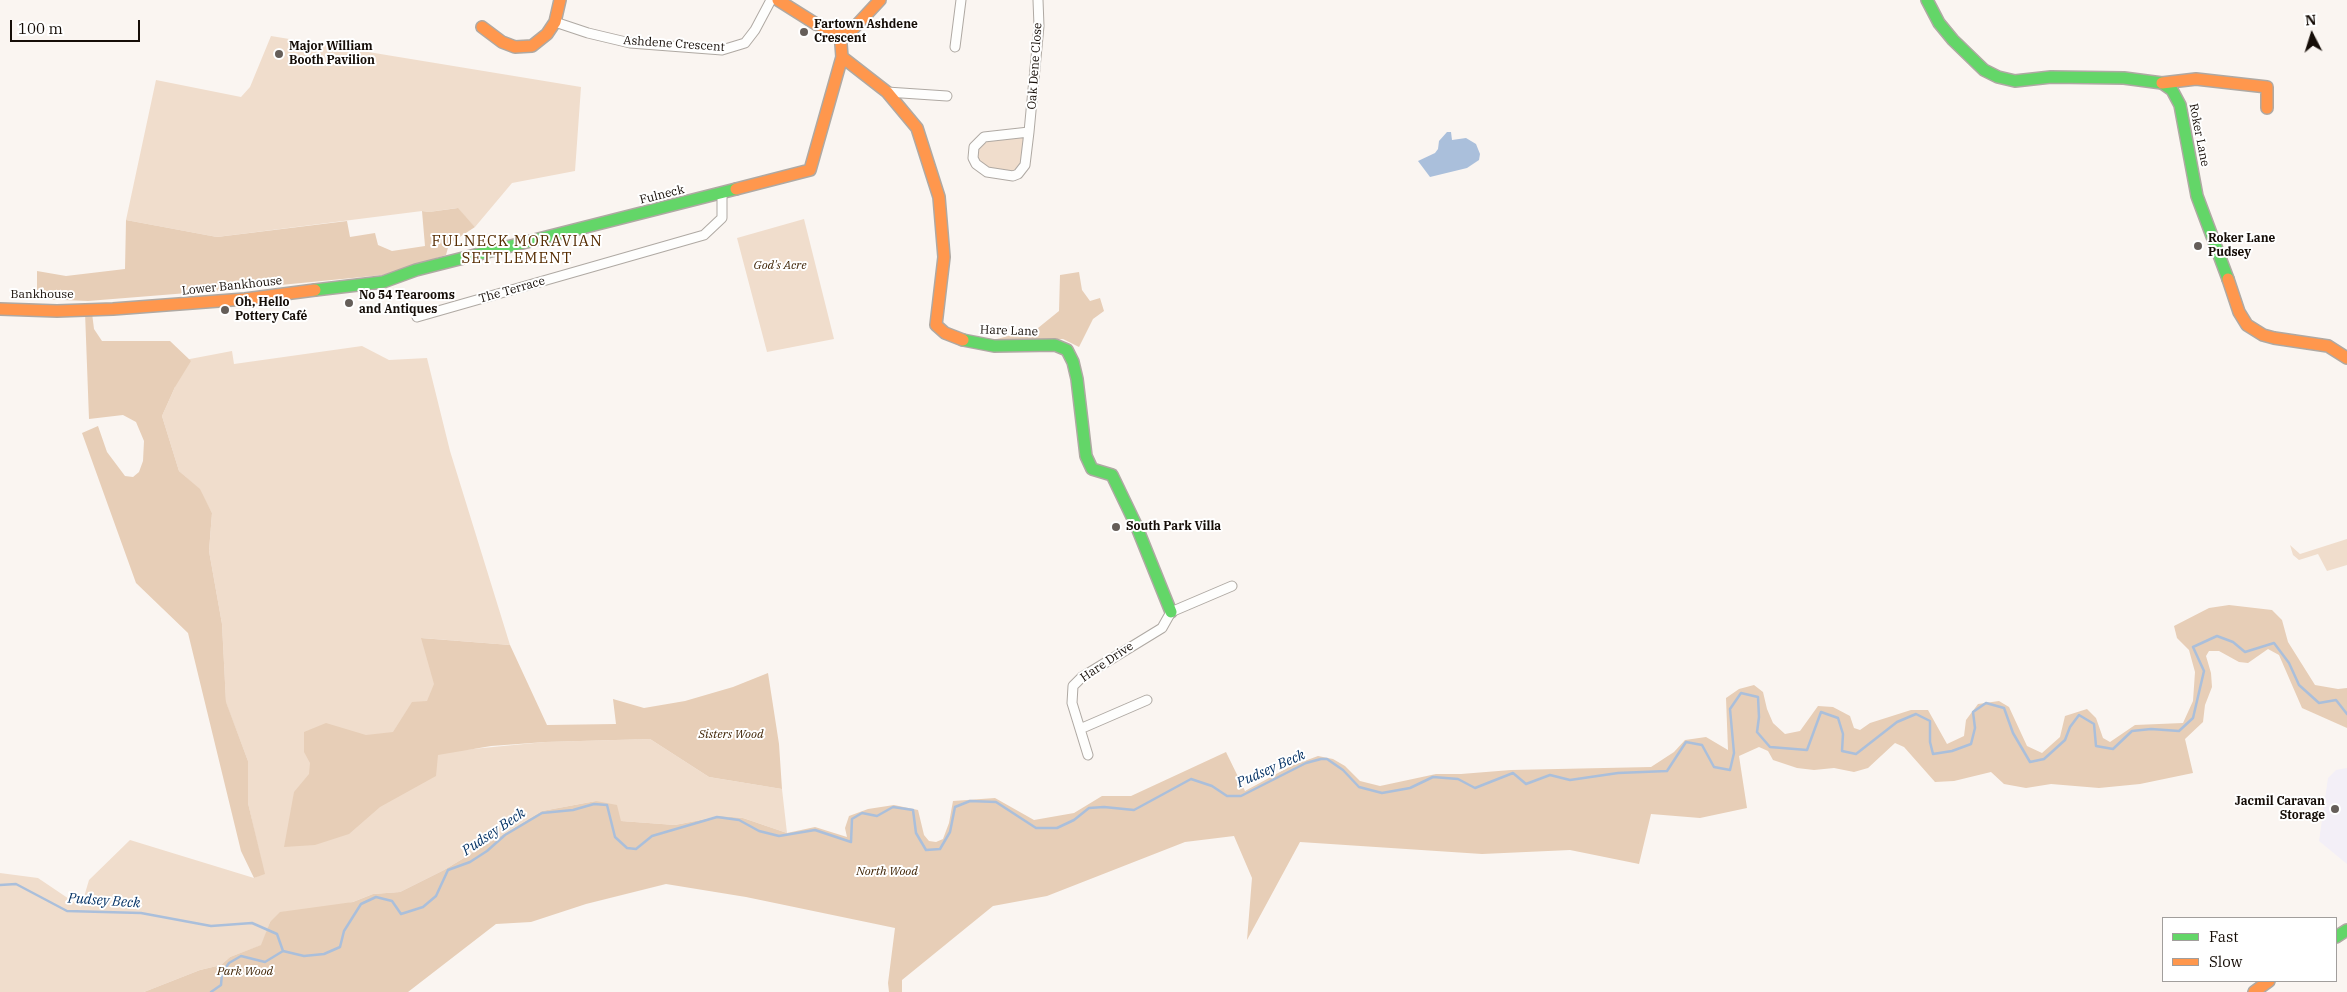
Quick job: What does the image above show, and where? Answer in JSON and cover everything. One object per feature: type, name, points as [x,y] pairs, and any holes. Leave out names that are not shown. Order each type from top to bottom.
[{"type":"street","points":[[490,29],[515,47],[532,46],[547,34],[555,22],[560,0]]},
{"type":"street","name":"Ashdene Crescent","points":[[555,22],[588,33],[630,43],[722,50],[745,43],[755,30],[771,0]]},
{"type":"street","points":[[778,0],[816,24],[840,32],[854,28],[880,0]]},
{"type":"street","points":[[955,46],[961,0]]},
{"type":"street","name":"Oak Dene Close","points":[[1029,132],[984,137],[974,147],[973,158],[976,164],[987,172],[1014,176],[1025,165],[1029,132],[1039,26],[1038,0]]},
{"type":"street","points":[[1926,0],[1939,23],[1953,40],[1984,70],[1998,77],[2015,80],[2051,77],[2124,78],[2162,83],[2182,79],[2196,79],[2267,87],[2267,108]]},
{"type":"street","name":"Fulneck","points":[[383,282],[416,270],[722,194],[810,170],[842,57],[840,32]]},
{"type":"street","name":"Hare Lane","points":[[842,57],[887,92],[917,128],[939,197],[944,257],[936,325],[945,333],[972,343],[994,346],[1055,345],[1067,350],[1074,362],[1086,456],[1092,469],[1112,475],[1136,525],[1171,612]]},
{"type":"street","name":"Roker Lane","points":[[2162,83],[2172,90],[2177,97],[2197,196],[2239,312],[2247,325],[2263,335],[2274,338],[2328,346],[2347,358]]},
{"type":"street","points":[[887,92],[947,96]]},
{"type":"street","name":"The Terrace","points":[[417,317],[704,235],[722,218],[722,194]]},
{"type":"street","name":"Lower Bankhouse","points":[[83,309],[112,309],[245,299],[383,282]]},
{"type":"street","name":"Bankhouse","points":[[0,309],[57,311],[83,309]]},
{"type":"street","points":[[1171,612],[1232,586]]},
{"type":"street","name":"Hare Drive","points":[[1088,755],[1072,704],[1073,686],[1082,677],[1162,628],[1171,612]]},
{"type":"street","points":[[1080,729],[1147,700]]},
{"type":"street","points":[[2254,992],[2268,982]]},
{"type":"shaded area","name":"Jacmil Caravan Storage","points":[[2347,768],[2347,864],[2319,841],[2328,778],[2336,770]]},
{"type":"green space","points":[[271,36],[581,87],[575,171],[512,183],[475,227],[457,208],[217,237],[126,220],[156,80],[241,97],[250,87]]},
{"type":"green space","points":[[1029,132],[1018,174],[980,169],[974,147],[978,141]]},
{"type":"green space","points":[[458,208],[475,227],[449,244],[446,255],[383,275],[88,301],[37,299],[37,271],[66,276],[125,269],[126,220],[217,237],[347,221],[350,237],[375,233],[378,245],[392,251],[425,246],[422,211],[429,212]]},
{"type":"green space","name":"God's Acre","points":[[804,219],[834,339],[767,352],[737,238]]},
{"type":"green space","points":[[1079,272],[1082,290],[1090,301],[1100,298],[1104,311],[1093,319],[1079,347],[1063,339],[999,343],[997,339],[1038,328],[1059,311],[1060,275]]},
{"type":"green space","points":[[85,312],[92,313],[94,329],[102,341],[170,341],[191,361],[175,387],[162,416],[179,471],[200,489],[212,513],[209,551],[222,624],[226,702],[248,761],[248,803],[265,874],[254,878],[241,851],[188,633],[136,583],[82,433],[98,426],[107,452],[125,476],[133,477],[139,472],[143,461],[144,441],[136,422],[123,415],[89,419]]},
{"type":"green space","points":[[362,346],[389,360],[427,358],[450,451],[510,645],[422,638],[462,750],[545,742],[650,739],[709,777],[782,789],[787,833],[743,818],[721,816],[675,825],[621,821],[596,801],[542,811],[444,870],[400,892],[373,894],[353,902],[270,922],[262,945],[230,957],[221,965],[200,970],[144,992],[0,992],[0,873],[38,878],[81,907],[89,880],[130,840],[254,878],[264,873],[248,803],[248,761],[226,703],[222,624],[209,551],[212,513],[199,489],[179,471],[162,416],[175,387],[174,362],[232,351],[234,364]]},
{"type":"green space","points":[[2347,539],[2347,565],[2327,571],[2318,554],[2299,560],[2293,555],[2290,545],[2300,554]]},
{"type":"green space","name":"North Wood","points":[[2229,605],[2272,610],[2282,620],[2288,642],[2315,685],[2338,689],[2347,688],[2347,728],[2302,708],[2279,655],[2268,649],[2248,663],[2239,662],[2219,651],[2209,651],[2206,656],[2211,673],[2212,687],[2205,705],[2203,722],[2185,739],[2193,773],[2140,784],[2099,788],[2051,784],[2026,788],[2004,784],[1991,772],[1954,781],[1935,782],[1904,747],[1895,743],[1868,768],[1854,772],[1834,768],[1814,770],[1797,768],[1773,760],[1768,751],[1759,747],[1739,756],[1747,808],[1700,818],[1651,814],[1639,864],[1570,850],[1482,854],[1300,842],[1247,940],[1252,878],[1234,836],[1185,842],[1047,896],[993,906],[902,980],[902,992],[889,992],[888,983],[895,928],[746,897],[666,884],[586,904],[531,922],[496,924],[408,992],[144,992],[200,970],[221,965],[230,957],[261,945],[270,922],[280,912],[353,902],[373,894],[400,892],[444,870],[542,811],[596,801],[617,805],[621,821],[675,825],[721,816],[743,818],[787,833],[815,827],[847,837],[845,828],[849,816],[868,809],[894,805],[918,810],[924,835],[929,841],[936,842],[943,839],[949,823],[953,801],[995,798],[1034,820],[1074,813],[1102,796],[1131,796],[1226,752],[1245,791],[1291,766],[1318,756],[1333,759],[1345,766],[1360,781],[1380,786],[1436,774],[1511,770],[1651,767],[1674,752],[1685,740],[1706,737],[1728,750],[1726,698],[1739,689],[1754,685],[1763,692],[1773,723],[1785,734],[1800,731],[1818,706],[1833,707],[1850,716],[1854,728],[1860,730],[1870,723],[1911,710],[1928,710],[1947,744],[1964,736],[1966,720],[1978,704],[1999,701],[2009,707],[2027,746],[2042,753],[2060,737],[2065,716],[2087,709],[2096,718],[2103,738],[2110,742],[2135,725],[2183,723],[2193,701],[2195,672],[2189,650],[2177,638],[2174,626],[2209,608]]},
{"type":"green space","name":"Sisters Wood","points":[[421,638],[510,645],[547,725],[616,724],[613,699],[644,708],[685,701],[733,687],[768,673],[779,744],[782,789],[709,777],[650,739],[545,742],[491,746],[438,755],[436,776],[380,807],[349,834],[315,845],[284,847],[294,792],[309,774],[310,763],[304,752],[304,732],[326,723],[366,735],[393,732],[412,702],[427,701],[434,684]]},
{"type":"water","points":[[1447,132],[1451,132],[1452,140],[1466,138],[1476,144],[1480,154],[1479,160],[1467,168],[1430,177],[1418,161],[1435,153],[1438,149],[1439,141]]},
{"type":"waterway","name":"Pudsey Beck","points":[[283,951],[304,956],[324,954],[340,947],[344,931],[361,904],[376,897],[392,901],[401,914],[423,907],[436,896],[448,870],[470,862],[487,851],[505,835],[542,813],[573,810],[594,804],[607,805],[615,837],[627,848],[636,849],[652,836],[717,817],[739,820],[759,831],[779,836],[815,830],[851,842],[852,819],[862,813],[877,816],[893,807],[913,810],[916,833],[926,850],[940,849],[950,832],[955,807],[970,801],[996,802],[1036,828],[1057,828],[1074,820],[1089,808],[1104,807],[1134,810],[1191,779],[1212,786],[1227,796],[1241,796],[1306,763],[1321,759],[1327,759],[1343,770],[1359,787],[1382,793],[1410,788],[1433,777],[1458,779],[1475,788],[1513,773],[1526,784],[1550,775],[1570,780],[1618,773],[1667,771],[1686,742],[1702,745],[1714,767],[1730,770],[1734,753],[1730,709],[1741,693],[1758,697],[1759,717],[1757,732],[1770,747],[1807,750],[1821,712],[1838,718],[1843,734],[1842,751],[1856,754],[1897,722],[1916,714],[1930,721],[1930,742],[1933,754],[1952,751],[1971,744],[1975,728],[1973,712],[1986,703],[2004,708],[2013,733],[2030,762],[2044,759],[2065,740],[2070,727],[2079,715],[2094,724],[2096,746],[2113,749],[2132,731],[2151,729],[2179,731],[2193,718],[2204,671],[2193,647],[2217,636],[2233,642],[2245,652],[2274,643],[2289,663],[2299,685],[2319,703],[2336,700],[2347,714]]},
{"type":"waterway","name":"Pudsey Beck","points":[[0,885],[16,884],[67,911],[141,913],[211,926],[252,923],[277,934],[283,951]]},
{"type":"waterway","points":[[211,992],[221,985],[222,973],[229,963],[241,956],[265,962],[283,951]]},
{"type":"traffic: fast","points":[[1927,0],[1939,23],[1953,40],[1984,70],[1998,77],[2015,81],[2051,77],[2124,78],[2162,83],[2172,90],[2180,105],[2197,196],[2228,279]]},
{"type":"traffic: fast","points":[[315,290],[383,282],[416,270],[736,189]]},
{"type":"traffic: fast","points":[[963,340],[994,346],[1055,345],[1067,350],[1073,362],[1077,379],[1086,456],[1092,469],[1112,475],[1136,525],[1171,612]]},
{"type":"traffic: fast","points":[[2337,936],[2347,930]]},
{"type":"traffic: slow","points":[[482,27],[502,42],[515,47],[532,46],[547,34],[555,22],[560,0]]},
{"type":"traffic: slow","points":[[778,0],[816,24],[840,32],[854,28],[880,0]]},
{"type":"traffic: slow","points":[[736,189],[810,170],[842,57],[840,32]]},
{"type":"traffic: slow","points":[[842,57],[887,92],[917,128],[939,197],[944,257],[936,325],[945,333],[963,340]]},
{"type":"traffic: slow","points":[[2162,83],[2196,79],[2267,87],[2267,108]]},
{"type":"traffic: slow","points":[[2228,279],[2239,312],[2247,325],[2263,335],[2274,338],[2328,346],[2347,358]]},
{"type":"traffic: slow","points":[[0,309],[57,311],[113,309],[245,299],[315,290]]},
{"type":"traffic: slow","points":[[2254,992],[2268,982]]},
{"type":"place","name":"Fartown Ashdene Crescent","points":[[804,32]]},
{"type":"place","name":"Major William Booth Pavilion","points":[[279,54]]},
{"type":"place","name":"Roker Lane Pudsey","points":[[2198,246]]},
{"type":"place","name":"No 54 Tearooms and Antiques","points":[[349,303]]},
{"type":"place","name":"Oh, Hello Pottery Café","points":[[225,310]]},
{"type":"place","name":"South Park Villa","points":[[1116,527]]},
{"type":"place","name":"Jacmil Caravan Storage","points":[[2335,809]]},
{"type":"district","name":"FULNECK MORAVIAN SETTLEMENT","points":[[517,250]]},
{"type":"park label","name":"Park Wood","points":[[245,972]]}]
